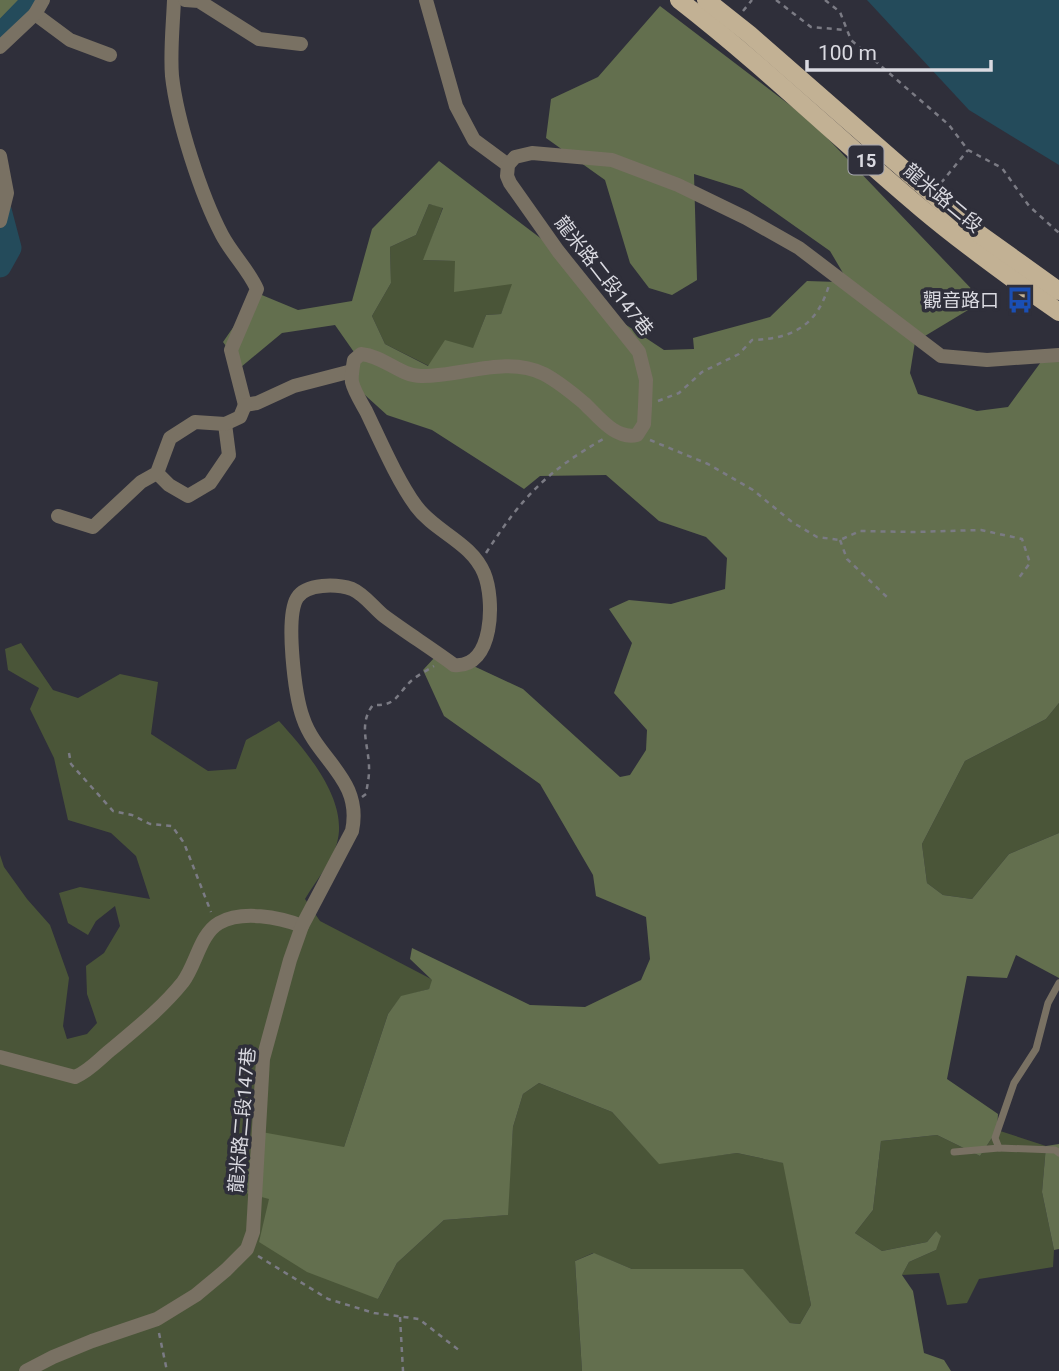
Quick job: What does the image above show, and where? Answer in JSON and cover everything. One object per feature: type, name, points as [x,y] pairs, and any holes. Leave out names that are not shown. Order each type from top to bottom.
[{"type":"main road","name":"龍米路二段","points":[[679,0],[737,45],[923,210],[988,262],[1059,312]]},
{"type":"main road","name":"龍米路二段","points":[[706,0],[749,34],[971,228],[1059,291]]},
{"type":"street","points":[[0,47],[35,14],[43,0]]},
{"type":"street","points":[[58,516],[93,527],[141,482],[157,473],[170,438],[195,422],[225,424],[240,417],[245,405],[231,350],[257,289],[250,274],[223,237],[209,206],[183,128],[172,75],[174,0]]},
{"type":"street","points":[[184,0],[200,1],[259,39],[301,44]]},
{"type":"street","points":[[426,0],[456,106],[474,140],[508,165],[515,157],[532,153],[612,160],[678,185],[746,218],[799,248],[941,356],[987,360],[1059,355]]},
{"type":"street","points":[[35,14],[70,40],[110,55]]},
{"type":"street","points":[[0,156],[7,193],[0,221]]},
{"type":"street","name":"龍米路二段147巷","points":[[508,165],[507,176],[518,196],[639,352],[646,380],[644,424],[637,435]]},
{"type":"street","points":[[354,803],[339,774],[303,720],[298,700],[291,629],[293,608],[298,595],[312,588],[322,587],[353,590],[383,615],[446,659],[465,666],[483,650],[488,630],[489,597],[484,574],[469,551],[433,524],[416,506],[352,382],[354,360],[361,354],[375,355],[417,376],[442,376],[521,366],[562,384],[617,432],[629,437],[637,435]]},
{"type":"street","points":[[245,405],[257,403],[294,386],[352,370]]},
{"type":"street","points":[[157,473],[169,485],[188,496],[211,483],[229,455],[225,424]]},
{"type":"street","name":"龍米路二段147巷","points":[[247,1249],[253,1232],[263,1059],[302,926],[352,831],[354,803]]},
{"type":"street","points":[[0,1057],[75,1077],[87,1072],[144,1023],[184,981],[206,937],[216,925],[242,917],[283,919],[302,926]]},
{"type":"street","points":[[26,1371],[92,1341],[157,1319],[196,1295],[247,1249]]},
{"type":"lane","points":[[999,1148],[995,1138],[1014,1083],[1036,1049],[1048,1003],[1059,983]]},
{"type":"lane","points":[[954,1152],[999,1148],[1055,1150],[1059,1153]]},
{"type":"path","points":[[776,0],[811,27],[846,30]]},
{"type":"path","points":[[825,0],[840,12],[851,40],[948,125],[968,150],[1002,168],[1029,206],[1059,233]]},
{"type":"path","points":[[932,195],[968,150]]},
{"type":"path","points":[[645,406],[679,393],[702,372],[739,354],[752,341],[778,340],[805,327],[826,295],[832,272]]},
{"type":"path","points":[[479,565],[508,519],[535,487],[572,457],[617,432]]},
{"type":"path","points":[[637,435],[708,464],[753,490],[792,522],[817,537],[840,540],[860,531],[981,530],[1022,539],[1030,563],[1018,579]]},
{"type":"path","points":[[840,540],[847,559],[888,598]]},
{"type":"path","points":[[354,803],[366,794],[369,769],[364,737],[367,713],[373,705],[386,706],[401,695],[410,681],[446,659]]},
{"type":"path","points":[[69,753],[71,764],[113,811],[132,815],[150,824],[172,827],[184,844],[216,925]]},
{"type":"path","points":[[247,1249],[327,1299],[373,1313],[419,1320],[460,1351]]},
{"type":"path","points":[[400,1317],[403,1371]]},
{"type":"path","points":[[157,1319],[167,1371]]},
{"type":"green space","points":[[0,0],[30,0],[25,11],[0,31]]},
{"type":"green space","points":[[660,6],[812,122],[983,301],[915,342],[910,373],[918,394],[977,411],[1008,407],[1049,351],[1059,353],[1059,703],[1046,719],[965,761],[922,844],[927,883],[943,895],[972,899],[1009,854],[1059,833],[1059,978],[1016,955],[1007,978],[967,976],[947,1079],[998,1114],[997,1130],[980,1156],[937,1135],[881,1141],[873,1210],[855,1233],[882,1251],[927,1242],[936,1231],[941,1236],[936,1250],[909,1262],[902,1275],[913,1291],[924,1353],[944,1360],[951,1371],[582,1371],[575,1261],[594,1253],[632,1269],[743,1269],[790,1323],[800,1324],[811,1305],[783,1163],[737,1153],[659,1164],[612,1112],[539,1083],[523,1094],[513,1127],[508,1215],[444,1220],[397,1263],[378,1299],[307,1272],[259,1242],[269,1199],[242,1192],[256,1131],[344,1147],[388,1014],[401,996],[429,989],[432,980],[410,959],[412,948],[530,1005],[585,1007],[641,980],[650,959],[646,917],[596,896],[593,875],[540,784],[444,716],[423,670],[435,657],[465,662],[523,689],[620,777],[630,775],[646,750],[647,730],[614,693],[632,643],[609,609],[629,600],[671,604],[725,589],[727,558],[706,537],[659,521],[606,475],[540,476],[524,489],[432,430],[387,415],[355,386],[356,355],[335,325],[282,333],[241,367],[223,342],[257,293],[298,310],[352,301],[372,229],[439,161],[543,240],[596,305],[664,350],[694,349],[693,338],[770,317],[807,281],[838,282],[843,273],[830,251],[742,189],[694,174],[697,280],[672,295],[649,288],[630,263],[605,180],[546,138],[551,99],[598,77]],"holes":[[[429,204],[443,208],[423,260],[455,261],[454,292],[512,284],[501,314],[486,315],[473,348],[445,340],[428,366],[385,344],[372,316],[391,283],[390,247],[416,235]]]},
{"type":"green space","points":[[429,204],[443,207],[424,260],[455,261],[513,284],[501,314],[486,315],[473,349],[429,366],[385,344],[372,316],[391,283],[390,247],[416,235]]},
{"type":"green space","points":[[21,643],[53,690],[78,698],[120,674],[158,682],[151,734],[208,771],[236,769],[246,740],[279,721],[323,777],[337,810],[337,843],[327,865],[305,899],[320,921],[433,980],[429,989],[401,997],[388,1014],[344,1147],[269,1199],[378,1299],[397,1263],[444,1220],[507,1215],[513,1127],[523,1094],[539,1083],[612,1112],[659,1163],[737,1153],[784,1163],[811,1305],[800,1324],[790,1323],[742,1269],[632,1269],[593,1253],[575,1261],[582,1371],[0,1371],[0,855],[4,867],[50,925],[69,978],[63,1026],[67,1039],[87,1034],[97,1023],[87,994],[86,966],[104,953],[120,926],[115,906],[96,921],[88,935],[68,923],[59,893],[80,887],[150,899],[136,856],[111,833],[68,820],[54,758],[30,709],[39,688],[8,670],[5,649]]},
{"type":"green space","points":[[1059,703],[1059,833],[1009,854],[972,899],[943,895],[927,883],[922,844],[965,761],[1046,719]]},
{"type":"green space","points":[[997,1130],[1046,1146],[1042,1192],[1054,1250],[1053,1267],[979,1279],[967,1303],[947,1305],[939,1273],[902,1275],[909,1262],[936,1250],[936,1231],[927,1242],[882,1251],[855,1233],[873,1210],[881,1141],[937,1135],[980,1156]]},
{"type":"green space","points":[[1059,1144],[1059,1249],[1054,1250],[1042,1192],[1046,1146]]},
{"type":"water","points":[[867,0],[1059,0],[1059,165],[969,110]]},
{"type":"waterway","points":[[0,35],[34,0]]},
{"type":"waterway","points":[[0,210],[10,248],[0,266]]},
{"type":"place","name":"觀音路口","points":[[1020,300]]}]
